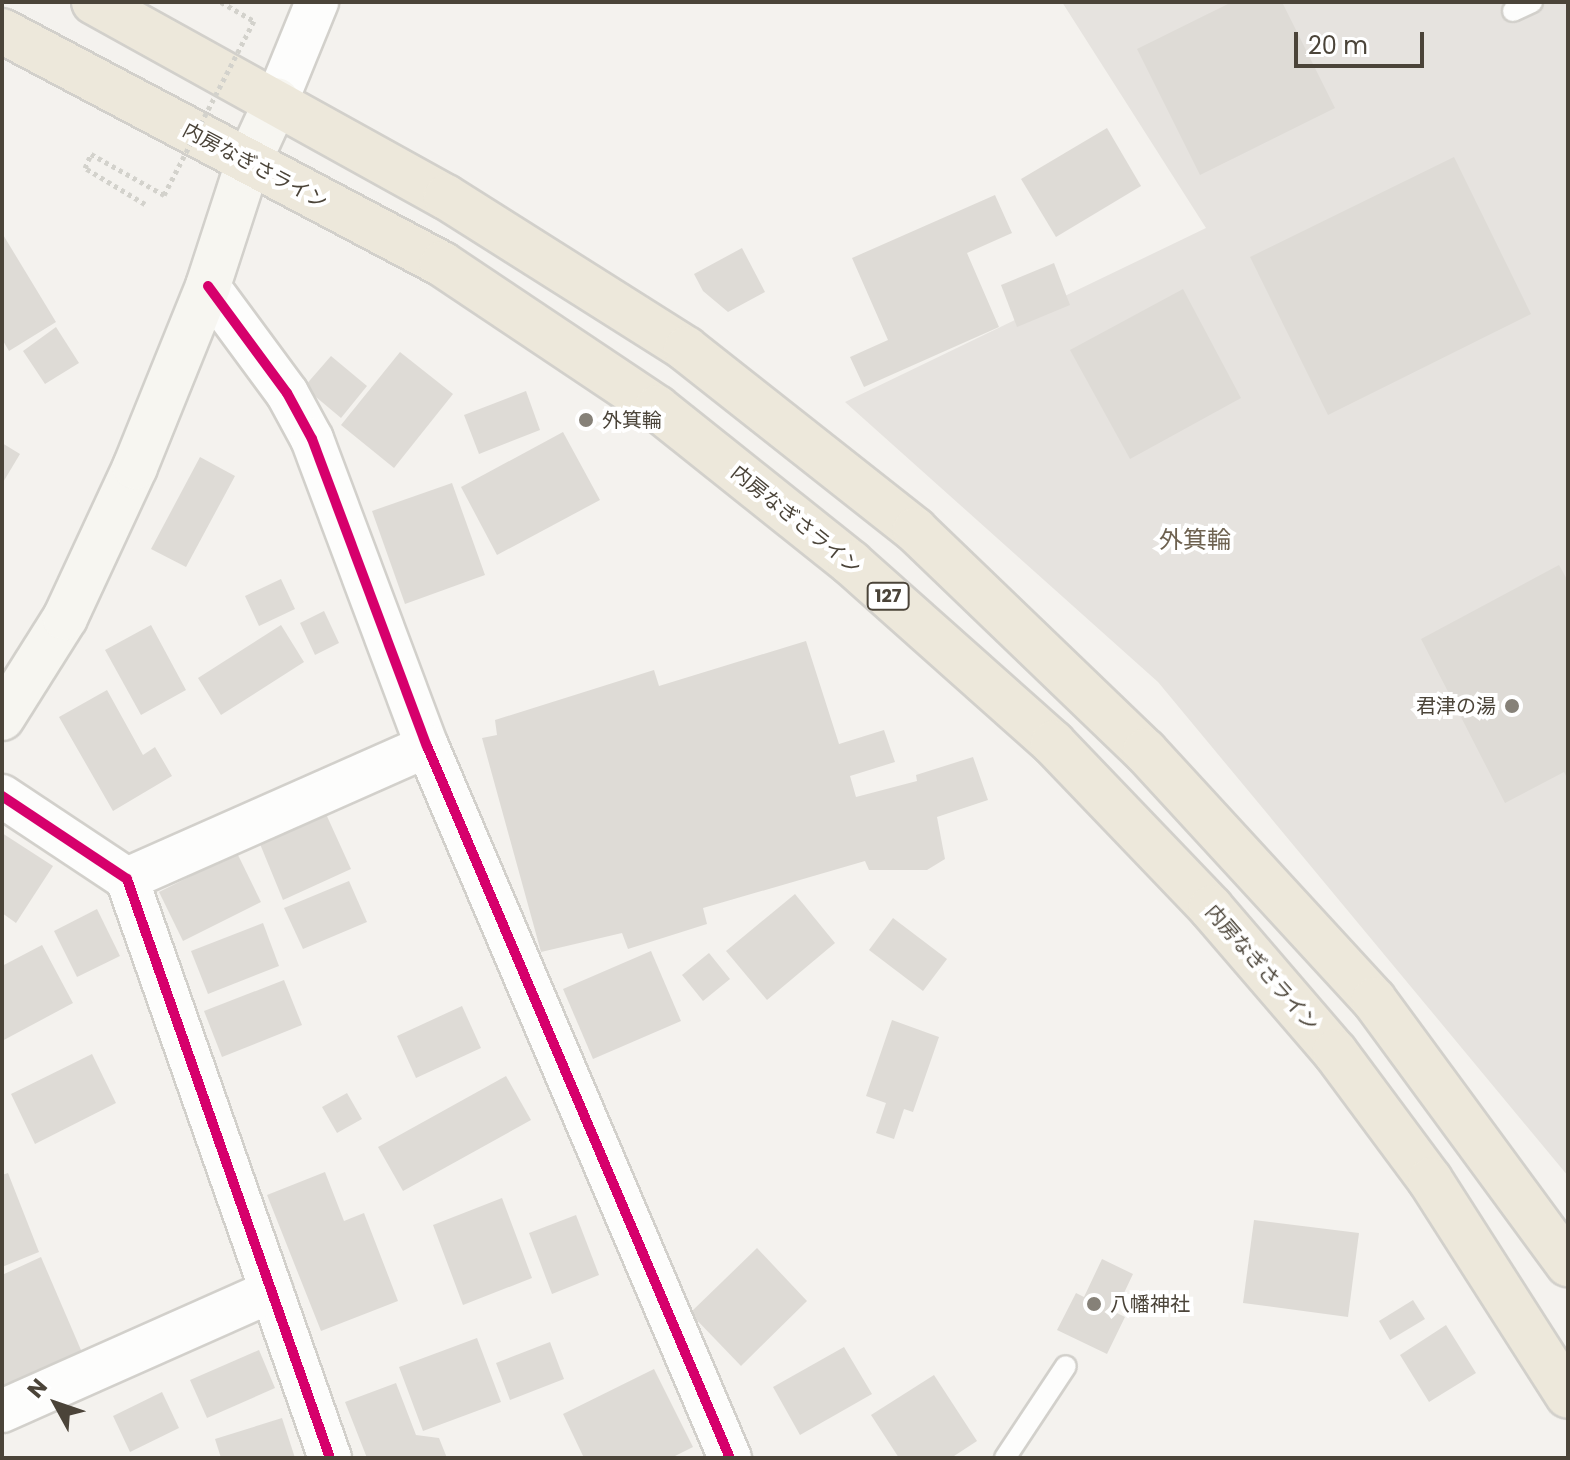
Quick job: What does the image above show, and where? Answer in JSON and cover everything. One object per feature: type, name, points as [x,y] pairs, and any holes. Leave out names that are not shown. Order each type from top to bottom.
[{"type":"highway","points":[[94,2],[277,100],[446,197],[686,349],[915,530],[1145,751],[1374,1000],[1568,1264]]},
{"type":"highway","name":"内房なぎさライン","points":[[2,31],[442,264],[657,408],[851,563],[1053,743],[1211,908],[1335,1052],[1446,1204],[1568,1396]]},
{"type":"street","points":[[2,718],[65,618],[135,467],[208,286],[248,163],[317,2]]},
{"type":"street","points":[[208,286],[287,393],[312,439],[427,746],[730,1458]]},
{"type":"street","points":[[127,879],[427,746]]},
{"type":"street","points":[[2,796],[127,879],[330,1458]]},
{"type":"street","points":[[2,1411],[271,1291]]},
{"type":"lane","points":[[1513,11],[1532,2]]},
{"type":"lane","points":[[1005,1458],[1066,1366]]},
{"type":"path","points":[[145,204],[85,168],[91,154],[164,195],[254,21],[221,2]]},
{"type":"shaded area","points":[[1062,2],[1568,2],[1568,1176],[1158,682],[845,402],[1206,228]]},
{"type":"building","points":[[1232,2],[1282,2],[1335,108],[1200,175],[1137,49]]},
{"type":"building","points":[[1107,128],[1141,186],[1056,237],[1021,179]]},
{"type":"building","points":[[1454,157],[1531,314],[1328,415],[1250,257]]},
{"type":"building","points":[[995,195],[1012,233],[967,253],[999,327],[864,387],[850,357],[888,340],[852,258]]},
{"type":"building","points":[[2,233],[56,322],[9,351],[2,339]]},
{"type":"building","points":[[742,248],[765,292],[728,312],[703,291],[694,274]]},
{"type":"building","points":[[1054,263],[1070,305],[1017,327],[1001,285]]},
{"type":"building","points":[[1183,289],[1241,398],[1130,459],[1070,350]]},
{"type":"building","points":[[56,327],[79,363],[45,384],[23,351]]},
{"type":"building","points":[[400,352],[453,394],[394,468],[341,425]]},
{"type":"building","points":[[331,356],[367,386],[341,418],[304,387]]},
{"type":"building","points":[[526,391],[540,430],[479,454],[464,415]]},
{"type":"building","points":[[563,432],[600,500],[497,555],[461,487]]},
{"type":"building","points":[[2,443],[20,454],[2,484]]},
{"type":"building","points":[[200,457],[235,476],[186,567],[151,549]]},
{"type":"building","points":[[452,483],[485,575],[405,604],[372,511]]},
{"type":"building","name":"君津の湯","points":[[1559,565],[1568,581],[1568,780],[1564,772],[1505,803],[1421,639]]},
{"type":"building","points":[[281,579],[295,609],[259,626],[245,596]]},
{"type":"building","points":[[324,611],[339,643],[315,655],[300,623]]},
{"type":"building","points":[[151,625],[186,690],[141,715],[105,650]]},
{"type":"building","points":[[281,625],[304,662],[221,715],[198,678]]},
{"type":"building","points":[[806,641],[839,744],[884,730],[895,762],[850,776],[856,797],[917,781],[916,775],[973,757],[988,800],[937,817],[945,859],[927,870],[869,870],[865,861],[703,908],[707,924],[628,949],[622,933],[541,952],[482,738],[497,735],[495,720],[654,670],[659,686]]},
{"type":"building","points":[[107,690],[143,755],[155,747],[172,776],[113,811],[59,717]]},
{"type":"building","points":[[326,814],[351,869],[283,900],[260,844]]},
{"type":"building","points":[[2,833],[53,866],[16,923],[2,913]]},
{"type":"building","points":[[237,853],[261,902],[183,941],[159,892]]},
{"type":"building","points":[[349,881],[367,922],[303,949],[284,908]]},
{"type":"building","points":[[795,894],[835,943],[767,1000],[726,951]]},
{"type":"building","points":[[97,909],[120,956],[77,977],[54,931]]},
{"type":"building","points":[[893,918],[947,959],[923,991],[869,950]]},
{"type":"building","points":[[263,923],[279,966],[208,994],[191,951]]},
{"type":"building","points":[[42,945],[73,1003],[2,1041],[2,966]]},
{"type":"building","points":[[651,951],[681,1021],[593,1059],[563,989]]},
{"type":"building","points":[[709,953],[730,979],[703,1001],[682,975]]},
{"type":"building","points":[[284,980],[302,1025],[222,1057],[204,1011]]},
{"type":"building","points":[[462,1006],[481,1048],[416,1078],[397,1036]]},
{"type":"building","points":[[892,1020],[939,1037],[913,1112],[904,1109],[894,1139],[876,1133],[886,1103],[866,1096]]},
{"type":"building","points":[[92,1054],[116,1103],[35,1144],[11,1094]]},
{"type":"building","points":[[506,1076],[531,1120],[403,1191],[378,1147]]},
{"type":"building","points":[[347,1093],[362,1119],[337,1133],[322,1107]]},
{"type":"building","points":[[325,1172],[344,1221],[364,1213],[398,1301],[321,1331],[267,1195]]},
{"type":"building","points":[[8,1173],[39,1252],[2,1267],[2,1175]]},
{"type":"building","points":[[502,1198],[532,1278],[463,1305],[433,1225]]},
{"type":"building","points":[[576,1215],[599,1275],[552,1294],[529,1233]]},
{"type":"building","points":[[1254,1220],[1359,1233],[1348,1317],[1243,1303]]},
{"type":"building","points":[[757,1248],[807,1301],[741,1366],[690,1313]]},
{"type":"building","points":[[41,1257],[84,1357],[2,1393],[2,1275]]},
{"type":"building","name":"八幡神社","points":[[1102,1259],[1133,1274],[1115,1312],[1125,1317],[1107,1354],[1057,1330],[1076,1293],[1084,1297]]},
{"type":"building","points":[[1413,1300],[1425,1319],[1390,1340],[1379,1321]]},
{"type":"building","points":[[1446,1325],[1476,1373],[1429,1402],[1400,1355]]},
{"type":"building","points":[[477,1338],[501,1402],[423,1431],[399,1367]]},
{"type":"building","points":[[550,1342],[564,1379],[510,1400],[496,1363]]},
{"type":"building","points":[[844,1347],[872,1394],[800,1435],[773,1387]]},
{"type":"building","points":[[259,1350],[275,1388],[207,1418],[190,1380]]},
{"type":"building","points":[[654,1369],[693,1447],[671,1458],[584,1458],[563,1414]]},
{"type":"building","points":[[934,1375],[977,1441],[951,1458],[899,1458],[871,1415]]},
{"type":"building","points":[[396,1383],[416,1435],[439,1438],[447,1458],[367,1458],[345,1402]]},
{"type":"building","points":[[162,1392],[179,1428],[130,1452],[113,1416]]},
{"type":"building","points":[[282,1418],[295,1458],[221,1458],[215,1439]]},
{"type":"cycle path","points":[[208,286],[287,393],[312,439],[427,746],[730,1458]]},
{"type":"cycle path","points":[[2,796],[127,879],[330,1458]]},
{"type":"place","name":"外箕輪","points":[[586,420]]},
{"type":"place","name":"君津の湯","points":[[1512,706]]},
{"type":"place","name":"八幡神社","points":[[1094,1304]]},
{"type":"district","name":"外箕輪","points":[[1195,540]]}]
